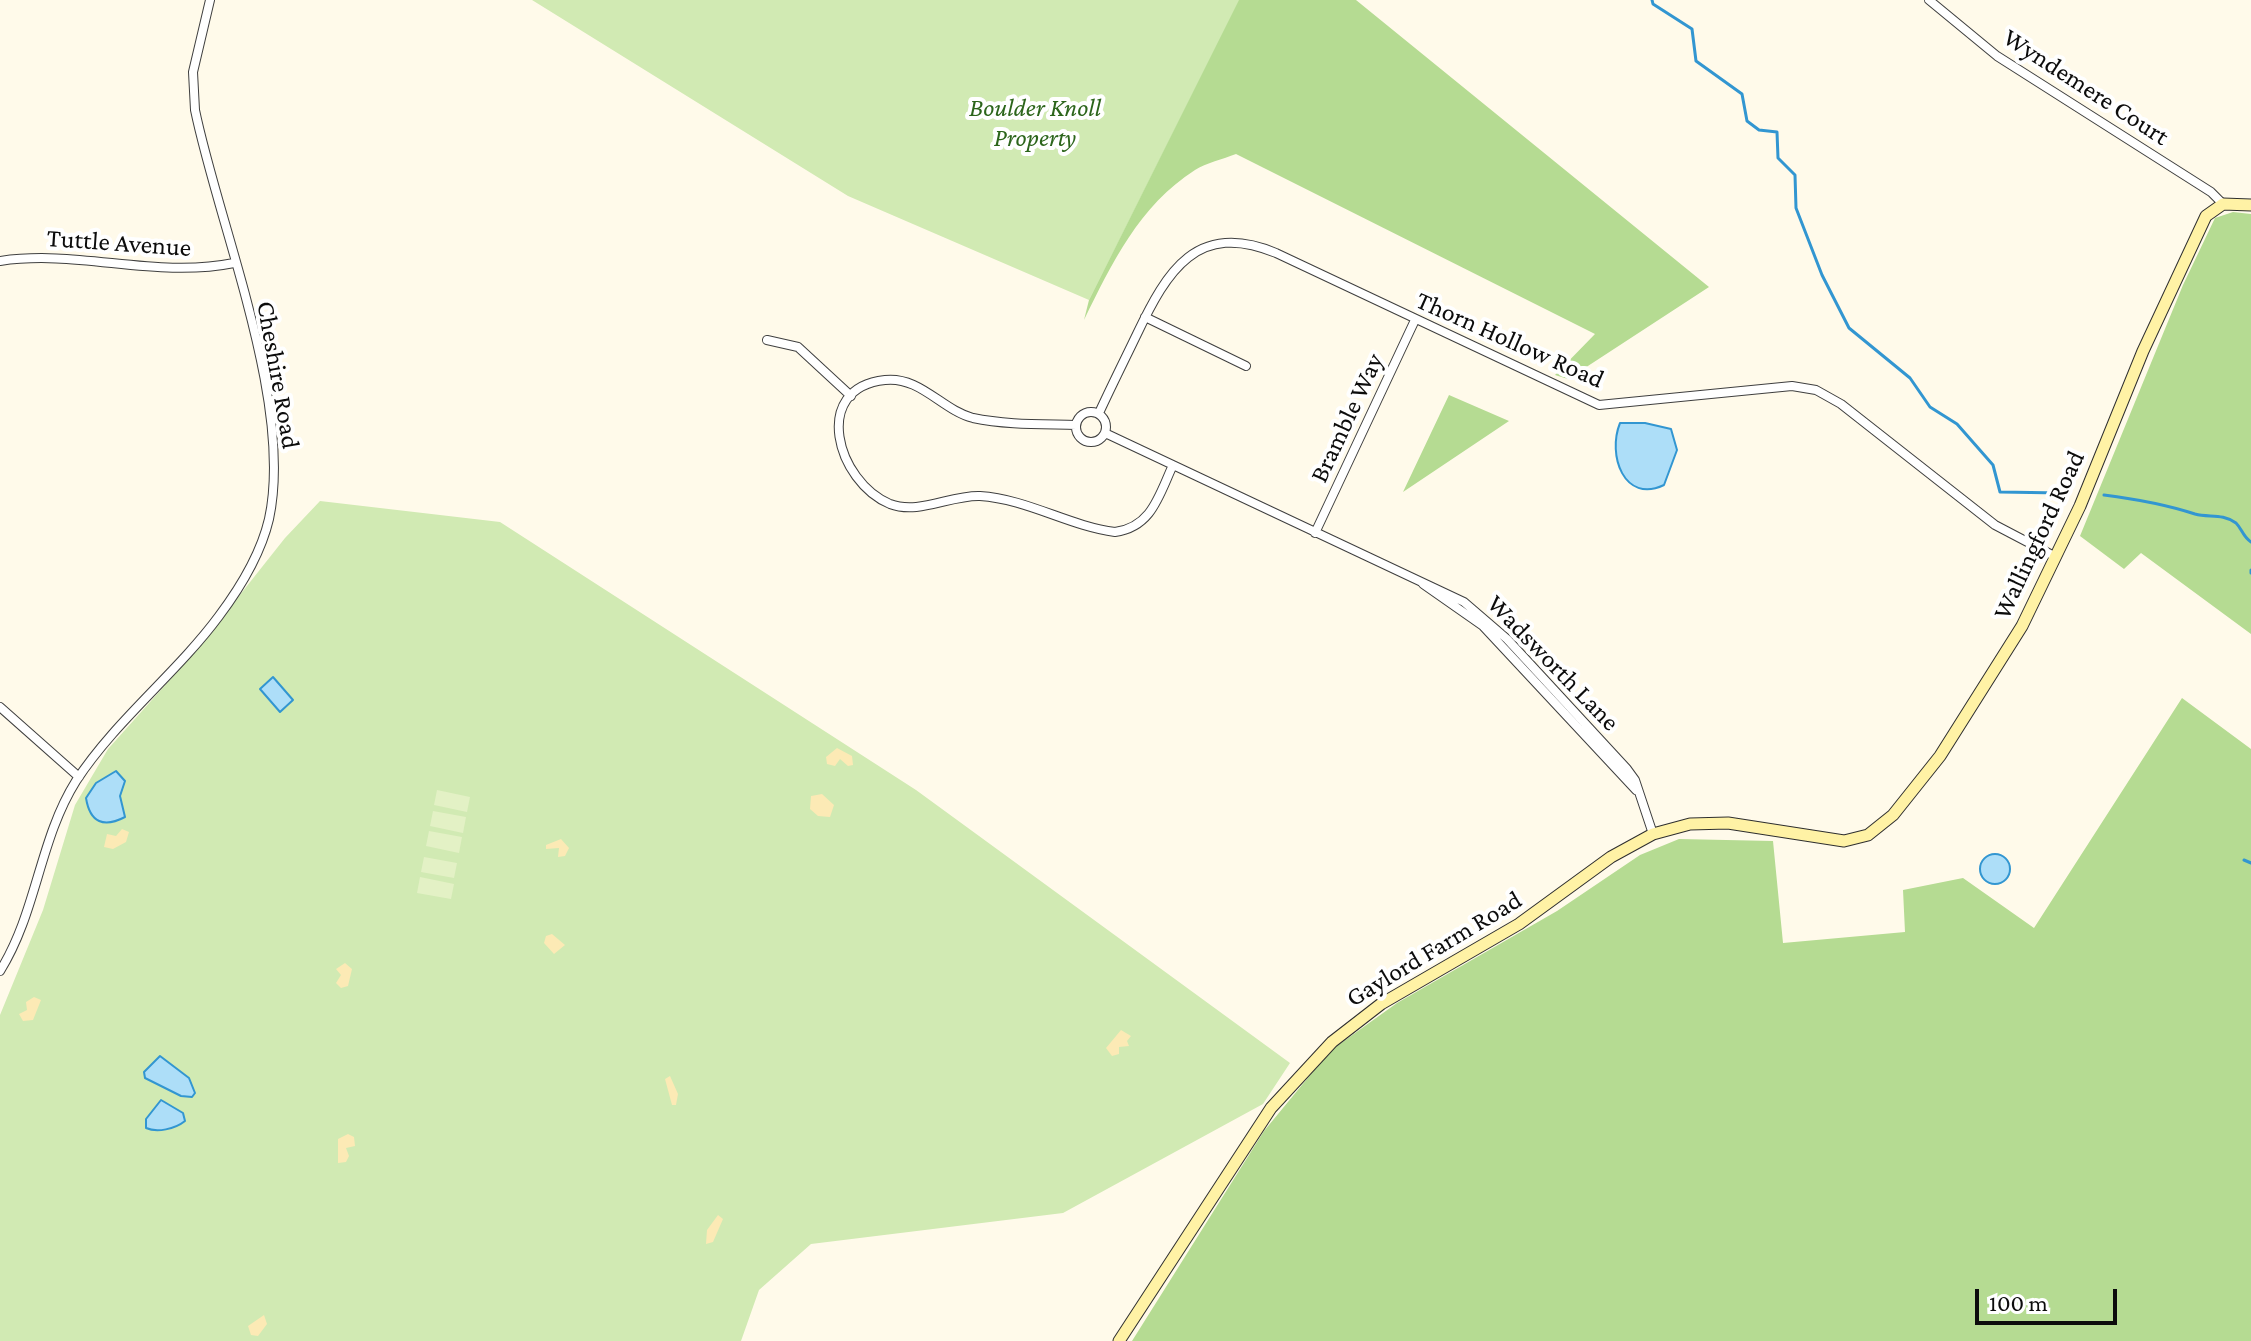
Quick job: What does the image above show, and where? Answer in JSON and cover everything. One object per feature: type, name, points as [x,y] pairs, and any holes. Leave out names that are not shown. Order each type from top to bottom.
[{"type":"street","name":"Cheshire Road","points":[[0,971],[28,916],[57,816],[79,777],[221,614],[266,530],[274,477],[272,431],[257,351],[193,93],[197,49],[210,0]]},
{"type":"street","name":"Wyndemere Court","points":[[1929,0],[1997,56],[2211,192],[2223,204]]},
{"type":"street","points":[[2223,204],[2251,205]]},
{"type":"street","name":"Wallingford Road","points":[[1811,839],[1844,841],[1868,835],[1908,799],[2007,654],[2056,557],[2189,249],[2206,216],[2223,204]]},
{"type":"street","name":"Thorn Hollow Road","points":[[1099,413],[1158,291],[1182,260],[1212,245],[1240,242],[1276,253],[1599,405],[1779,387],[1816,390],[1995,525],[2056,557]]},
{"type":"street","name":"Tuttle Avenue","points":[[0,261],[60,258],[182,270],[234,263]]},
{"type":"street","points":[[1145,317],[1246,366]]},
{"type":"street","name":"Bramble Way","points":[[1315,533],[1415,320]]},
{"type":"street","points":[[767,340],[798,347],[851,396]]},
{"type":"street","points":[[1076,425],[971,417],[913,384],[893,379],[871,383],[851,396],[838,429],[842,453],[869,490],[898,506],[923,506],[969,496],[994,497],[1104,531],[1126,531],[1146,519],[1173,465]]},
{"type":"street","points":[[1084,413],[1099,413],[1106,424],[1105,433],[1098,440],[1085,440],[1076,425],[1084,413]]},
{"type":"street","name":"Wadsworth Lane","points":[[1105,433],[1423,584],[1435,585],[1486,618],[1620,760],[1635,780],[1653,834]]},
{"type":"street","points":[[0,707],[79,777]]},
{"type":"street","name":"Gaylord Farm Road","points":[[1119,1341],[1271,1108],[1332,1042],[1381,1004],[1519,924],[1611,857],[1653,834],[1690,824],[1728,823],[1811,839]]},
{"type":"green space","name":"Boulder Knoll Property","points":[[532,0],[1240,0],[1089,300],[848,196]]},
{"type":"green space","points":[[1239,0],[1356,0],[1709,287],[1568,379],[1555,375],[1595,334],[1236,154],[1195,170],[1158,201],[1129,237],[1084,320],[1089,300]]},
{"type":"green space","points":[[2233,212],[2251,214],[2251,634],[2141,553],[2124,569],[2080,536],[2183,285],[2215,218]]},
{"type":"green space","points":[[1449,395],[1509,421],[1403,492]]},
{"type":"green space","points":[[320,501],[500,522],[916,790],[1290,1063],[1263,1104],[1063,1213],[811,1244],[759,1290],[741,1341],[0,1341],[0,1015],[43,910],[75,805],[108,749],[193,654],[285,538]]},
{"type":"green space","points":[[2182,698],[2251,749],[2251,1341],[1132,1341],[1264,1131],[1330,1051],[1397,1003],[1557,911],[1640,855],[1679,839],[1773,841],[1783,943],[1905,932],[1903,890],[1963,878],[2034,928]]},
{"type":"green space","points":[[437,790],[470,797],[467,812],[434,805]]},
{"type":"green space","points":[[433,811],[466,817],[463,833],[430,826]]},
{"type":"green space","points":[[429,831],[462,837],[459,853],[426,846]]},
{"type":"green space","points":[[424,857],[457,863],[454,878],[421,872]]},
{"type":"green space","points":[[420,877],[454,884],[451,899],[417,893]]},
{"type":"sand","points":[[837,748],[852,756],[853,765],[848,766],[840,759],[835,766],[827,764],[826,757]]},
{"type":"sand","points":[[822,794],[834,805],[830,817],[818,816],[810,809],[811,796]]},
{"type":"sand","points":[[122,829],[129,832],[126,842],[113,849],[104,847],[107,834],[116,836]]},
{"type":"sand","points":[[561,839],[569,848],[565,856],[558,857],[559,848],[546,849],[546,845]]},
{"type":"sand","points":[[552,934],[565,945],[554,954],[544,943],[546,936]]},
{"type":"sand","points":[[345,963],[352,969],[348,986],[341,988],[336,983],[341,975],[336,969]]},
{"type":"sand","points":[[34,997],[41,1000],[33,1020],[23,1021],[19,1014],[27,1010],[26,1002]]},
{"type":"sand","points":[[1121,1030],[1131,1036],[1127,1041],[1129,1046],[1119,1047],[1119,1054],[1112,1056],[1106,1048]]},
{"type":"sand","points":[[670,1076],[678,1094],[676,1105],[672,1105],[665,1079]]},
{"type":"sand","points":[[348,1134],[354,1137],[355,1146],[346,1148],[349,1156],[346,1162],[338,1163],[338,1139]]},
{"type":"sand","points":[[718,1215],[723,1219],[713,1242],[706,1244],[707,1230]]},
{"type":"sand","points":[[264,1315],[267,1324],[258,1336],[251,1335],[248,1326]]},
{"type":"water","points":[[1620,423],[1645,423],[1671,429],[1677,450],[1664,485],[1638,488],[1622,473],[1616,449]]},
{"type":"water","points":[[273,677],[293,700],[280,712],[260,689]]},
{"type":"water","points":[[116,771],[125,781],[120,796],[125,817],[111,822],[99,821],[91,813],[86,798],[96,783]]},
{"type":"water","points":[[1995,854],[2001,855],[2009,863],[2009,875],[2001,883],[1995,884],[1989,883],[1981,875],[1980,869],[1981,863],[1989,855]]},
{"type":"water","points":[[160,1056],[189,1078],[195,1093],[192,1097],[181,1096],[145,1078],[144,1072]]},
{"type":"water","points":[[161,1100],[183,1113],[185,1121],[166,1129],[146,1128],[146,1119]]},
{"type":"waterway","points":[[1652,0],[1653,4],[1692,29],[1696,61],[1742,94],[1747,121],[1759,130],[1777,132],[1778,158],[1795,175],[1796,208],[1822,275],[1849,328],[1910,378],[1930,407],[1957,424],[1993,465],[2000,492],[2061,493]]},
{"type":"waterway","points":[[2104,495],[2226,518],[2236,523],[2251,542]]},
{"type":"waterway","points":[[2244,860],[2251,863]]}]
